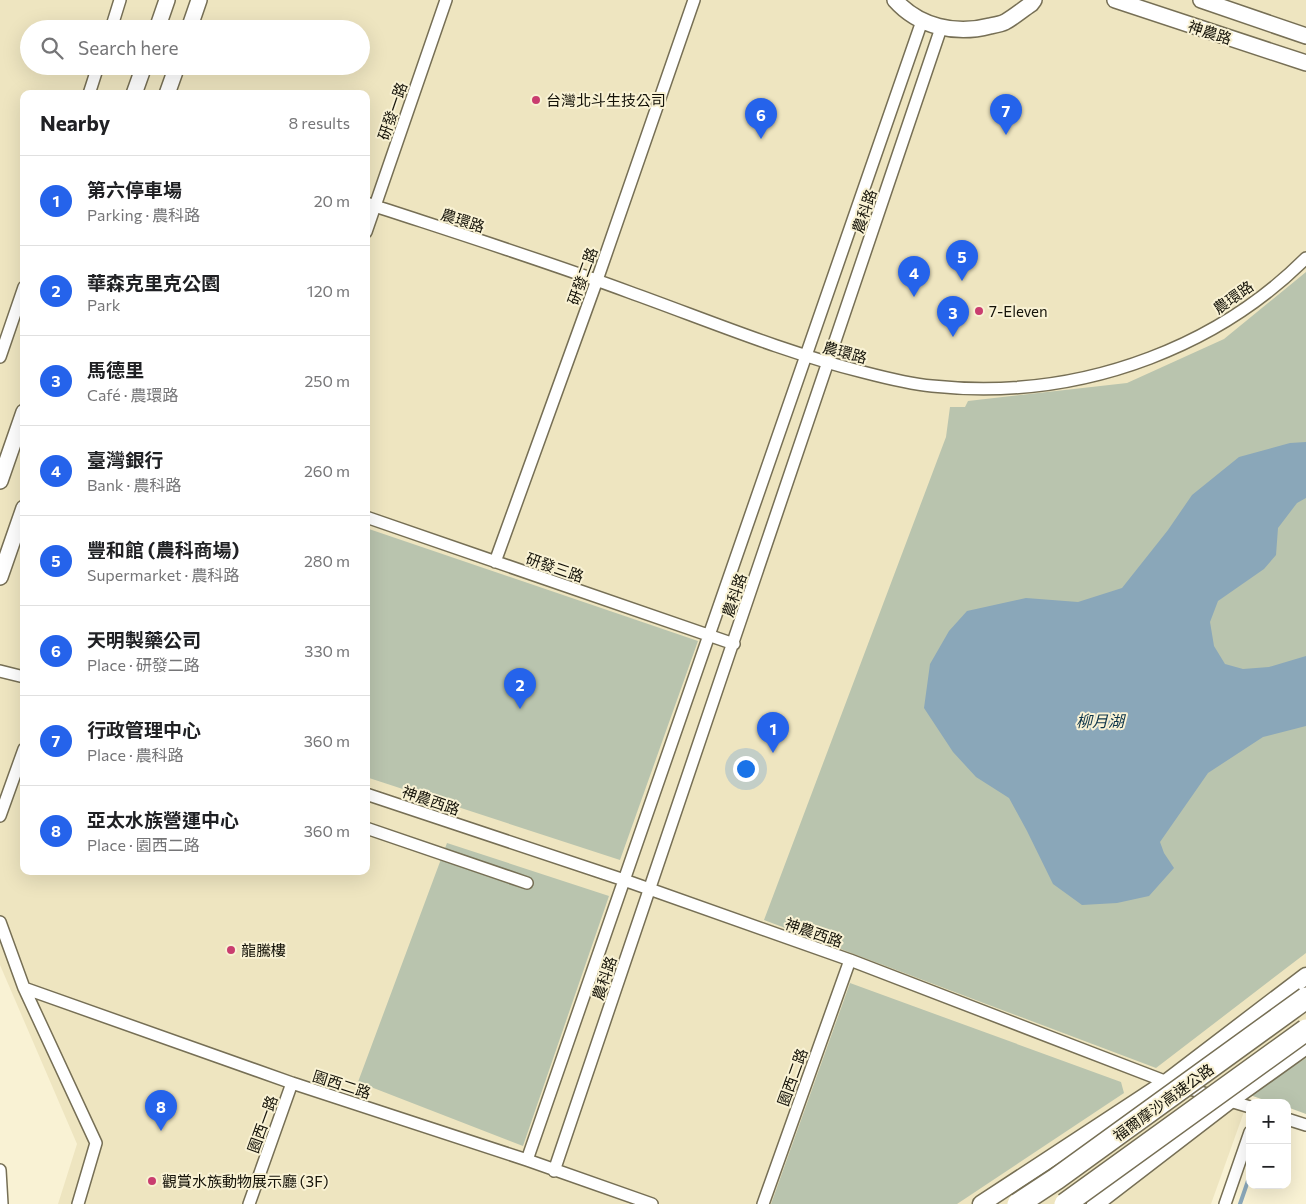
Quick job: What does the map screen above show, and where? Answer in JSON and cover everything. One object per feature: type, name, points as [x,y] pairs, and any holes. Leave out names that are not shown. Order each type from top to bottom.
[{"type":"highway","name":"福爾摩沙高速公路","points":[[1018,1204],[1056,1179],[1306,998]]},
{"type":"highway","name":"福爾摩沙高速公路","points":[[1065,1204],[1306,1030]]},
{"type":"main road","points":[[981,1204],[1167,1082],[1306,976]]},
{"type":"main road","points":[[1094,1204],[1229,1101],[1306,1046]]},
{"type":"street","points":[[113,20],[120,0]]},
{"type":"street","points":[[160,20],[167,0]]},
{"type":"street","points":[[193,20],[199,0]]},
{"type":"street","name":"研發一路","points":[[371,205],[446,0]]},
{"type":"street","name":"研發二路","points":[[495,562],[694,0]]},
{"type":"street","points":[[896,0],[902,7],[922,21],[941,28],[973,30],[1004,22],[1034,0]]},
{"type":"street","name":"神農路","points":[[1115,0],[1306,63]]},
{"type":"street","name":"神農路","points":[[1202,0],[1306,36]]},
{"type":"street","name":"農科路","points":[[527,1160],[922,21]]},
{"type":"street","name":"農科路","points":[[554,1171],[651,890],[941,28]]},
{"type":"street","points":[[90,90],[95,75]]},
{"type":"street","points":[[135,90],[141,75]]},
{"type":"street","points":[[168,90],[173,75]]},
{"type":"street","name":"農環路","points":[[371,205],[596,280],[828,364],[931,386],[966,389],[1043,386],[1081,380],[1119,370],[1171,350],[1218,326],[1260,298],[1306,258]]},
{"type":"street","points":[[0,357],[20,299]]},
{"type":"street","points":[[0,481],[20,424]]},
{"type":"street","name":"研發三路","points":[[370,518],[734,644]]},
{"type":"street","points":[[0,577],[20,520]]},
{"type":"street","points":[[0,671],[20,676]]},
{"type":"street","points":[[0,816],[20,759]]},
{"type":"street","name":"神農西路","points":[[370,795],[624,880],[850,960],[1167,1082],[1246,1105]]},
{"type":"street","points":[[370,829],[527,883]]},
{"type":"street","points":[[0,922],[24,988],[96,1143],[78,1204]]},
{"type":"street","name":"園西二路","points":[[763,1204],[850,960]]},
{"type":"street","name":"園西二路","points":[[24,988],[292,1083],[527,1160],[652,1204]]},
{"type":"street","name":"園西一路","points":[[249,1204],[292,1083]]},
{"type":"street","points":[[1291,1120],[1306,1125]]},
{"type":"street","points":[[1225,1204],[1246,1144]]},
{"type":"street","points":[[0,1170],[2,1204]]},
{"type":"shaded area","points":[[0,0],[1306,0],[1306,1114],[1291,1105],[1291,1099],[1262,1099],[1250,1095],[1249,1099],[1246,1099],[1246,1106],[1211,1204],[58,1204],[77,1144],[0,965]]},
{"type":"green space","points":[[1306,272],[1306,953],[1156,1068],[764,920],[946,437],[950,407],[965,407],[968,401],[1127,383],[1224,339]]},
{"type":"green space","points":[[370,529],[698,641],[620,860],[370,778]]},
{"type":"green space","points":[[447,843],[609,896],[523,1146],[358,1082]]},
{"type":"green space","points":[[850,983],[1121,1082],[1124,1093],[957,1204],[771,1204]]},
{"type":"green space","points":[[1306,1058],[1306,1114],[1291,1108],[1291,1099],[1262,1099],[1250,1095]]},
{"type":"water","name":"柳月湖","points":[[1306,442],[1306,498],[1297,503],[1278,528],[1276,555],[1264,569],[1218,601],[1210,622],[1214,646],[1225,664],[1243,669],[1269,667],[1306,656],[1306,726],[1263,737],[1208,773],[1160,842],[1164,853],[1174,868],[1149,896],[1117,903],[1082,905],[1053,884],[1009,798],[976,777],[953,752],[924,708],[930,664],[949,631],[967,611],[1026,598],[1078,602],[1122,588],[1168,530],[1192,495],[1239,457],[1290,443]]},
{"type":"waterway","points":[[1240,1204],[1246,1187]]},
{"type":"place","name":"台灣北斗生技公司","points":[[536,100]]},
{"type":"place","name":"行政管理中心","points":[[1006,135]]},
{"type":"place","name":"天明製藥公司","points":[[761,139]]},
{"type":"place","name":"豐和館 (農科商場)","points":[[962,281]]},
{"type":"place","name":"臺灣銀行","points":[[914,297]]},
{"type":"place","name":"7-Eleven","points":[[979,311]]},
{"type":"place","name":"馬德里","points":[[953,337]]},
{"type":"place","name":"華森克里克公園","points":[[520,709]]},
{"type":"place","name":"第六停車場","points":[[773,753]]},
{"type":"place","name":"龍騰樓","points":[[231,950]]},
{"type":"place","name":"亞太水族營運中心","points":[[161,1131]]},
{"type":"place","name":"觀賞水族動物展示廳 (3F)","points":[[152,1181]]}]
